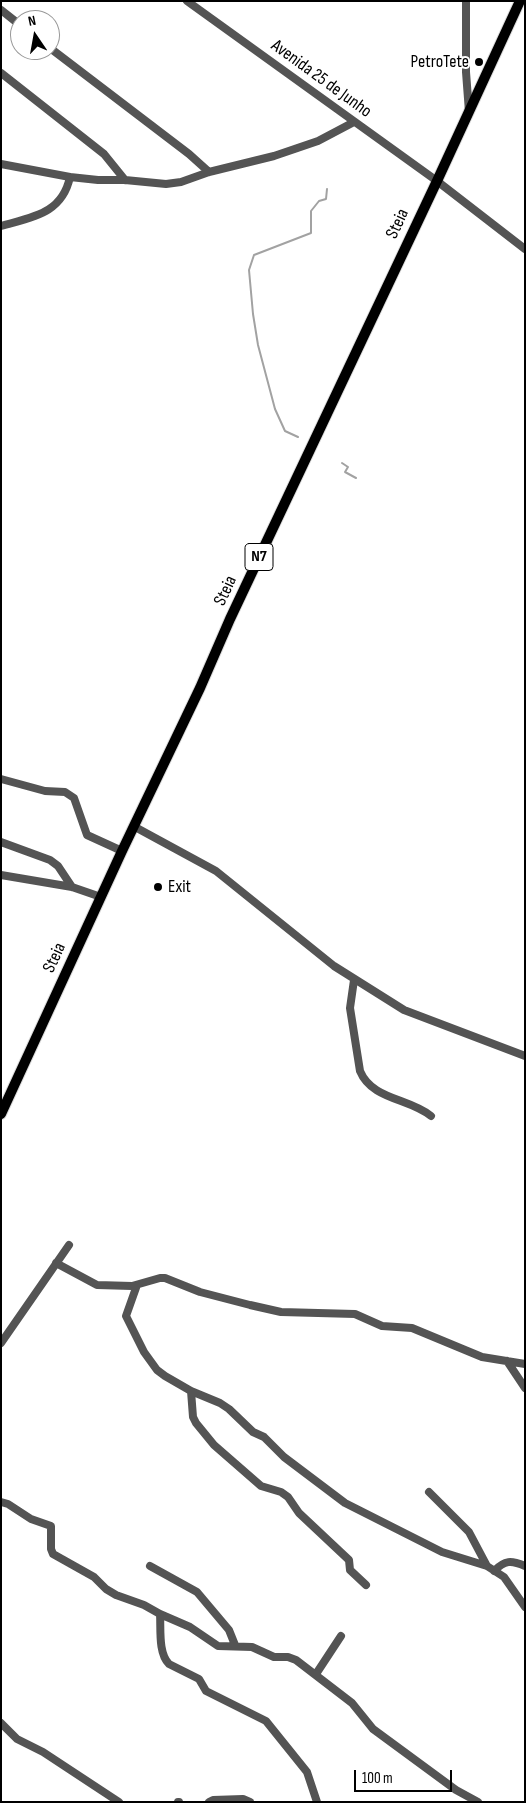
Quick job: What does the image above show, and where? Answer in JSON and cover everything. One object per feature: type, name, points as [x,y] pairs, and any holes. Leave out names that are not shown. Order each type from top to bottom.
[{"type":"main road","name":"Steia","points":[[1,1114],[520,1]]},
{"type":"street","name":"Avenida 25 de Junho","points":[[187,1],[437,181],[525,249]]},
{"type":"street","points":[[466,1],[466,72],[469,113]]},
{"type":"street","points":[[60,56],[190,154],[209,172]]},
{"type":"street","points":[[1,73],[104,154],[125,180]]},
{"type":"street","points":[[1,164],[70,177],[166,184],[180,182],[209,172],[274,156],[318,141],[354,122]]},
{"type":"street","points":[[1,226],[44,213],[61,196],[68,186],[70,177]]},
{"type":"street","points":[[1,779],[44,791],[58,791],[70,794],[74,798],[87,835],[122,851]]},
{"type":"street","points":[[135,827],[216,871],[354,980],[414,1014],[525,1056]]},
{"type":"street","points":[[1,842],[50,860],[58,866],[72,887]]},
{"type":"street","points":[[1,875],[72,887],[101,897]]},
{"type":"street","points":[[354,980],[350,1008],[360,1070],[364,1080],[373,1088],[432,1116]]},
{"type":"street","points":[[1,1344],[69,1245]]},
{"type":"street","points":[[56,1263],[97,1285],[137,1285],[165,1278],[200,1292],[250,1306],[281,1312],[356,1314],[377,1324],[412,1328],[478,1356],[525,1364]]},
{"type":"street","points":[[137,1285],[126,1316],[141,1348],[158,1370],[190,1391],[228,1408],[253,1432],[264,1437],[284,1457],[345,1503],[442,1552],[487,1566],[507,1581],[525,1607]]},
{"type":"street","points":[[507,1361],[525,1388]]},
{"type":"street","points":[[190,1391],[193,1417],[214,1446],[261,1486],[281,1492],[288,1497],[299,1513],[349,1560],[350,1570],[366,1585]]},
{"type":"street","points":[[429,1492],[469,1532],[487,1566]]},
{"type":"street","points":[[1,1502],[8,1504],[31,1519],[51,1526],[51,1549],[53,1554],[94,1577],[106,1590],[144,1605],[190,1627],[218,1646],[252,1647],[274,1657],[292,1658],[316,1674],[352,1704],[373,1729],[456,1790],[478,1802]]},
{"type":"street","points":[[494,1571],[502,1563],[508,1561],[525,1566]]},
{"type":"street","points":[[150,1566],[197,1592],[229,1630],[235,1645]]},
{"type":"street","points":[[160,1614],[162,1649],[166,1661],[199,1679],[206,1691],[266,1721],[307,1772],[318,1802]]},
{"type":"street","points":[[316,1674],[341,1636]]},
{"type":"street","points":[[1,1723],[17,1739],[43,1752],[120,1802]]},
{"type":"street","points":[[209,1802],[213,1800],[243,1799],[250,1802]]},
{"type":"waterway","points":[[298,437],[285,431],[275,409],[258,345],[249,270],[254,255],[311,233],[311,211],[319,201],[326,199],[327,189]]},
{"type":"waterway","points":[[342,463],[348,467],[345,472],[356,478]]},
{"type":"place","name":"PetroTete","points":[[479,62]]},
{"type":"place","name":"Exit","points":[[158,887]]}]
